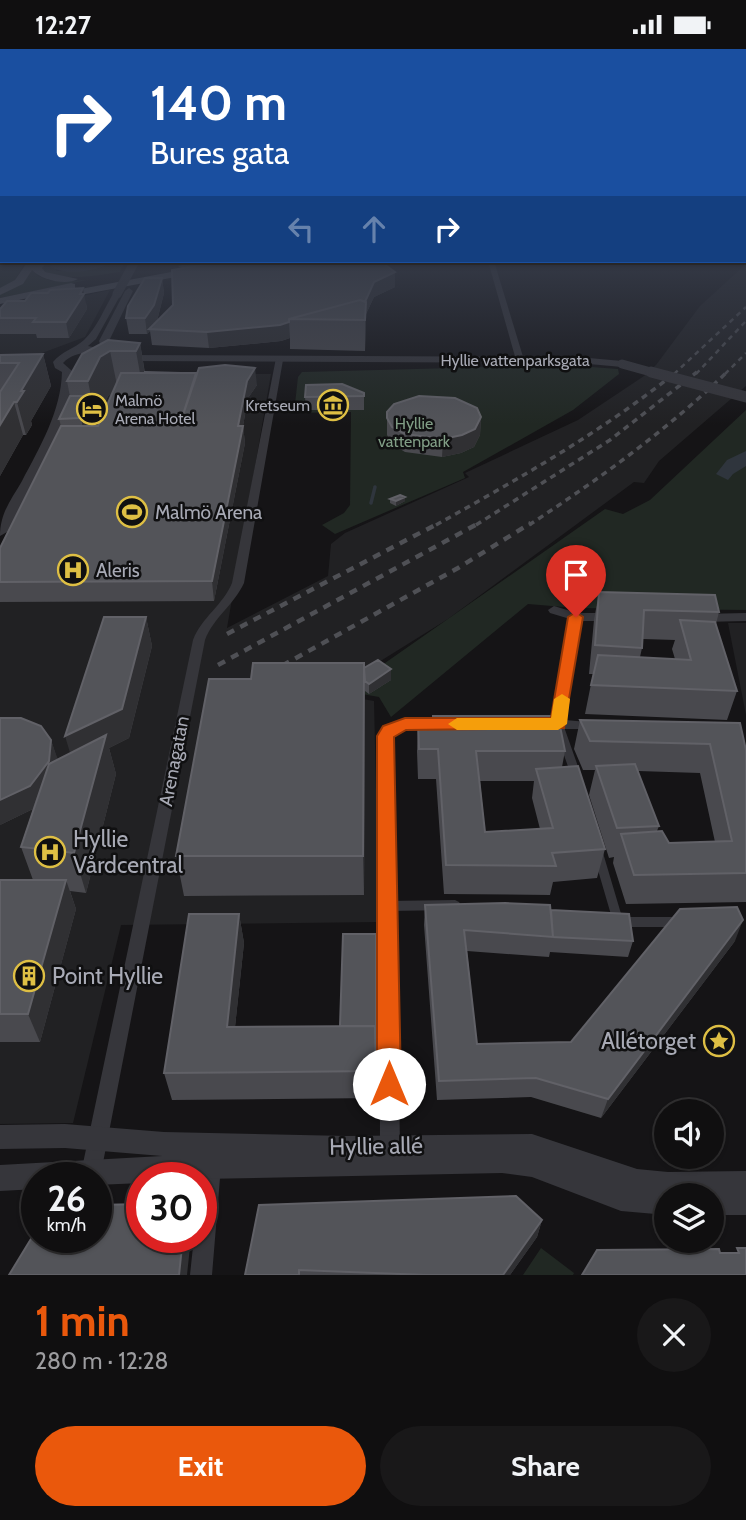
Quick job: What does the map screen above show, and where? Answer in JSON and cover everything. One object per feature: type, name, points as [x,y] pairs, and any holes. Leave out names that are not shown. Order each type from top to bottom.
[{"type":"street","points":[[70,371],[58,362],[92,339],[107,311]]},
{"type":"street","points":[[111,353],[104,341],[119,311]]},
{"type":"street","points":[[506,311],[520,360]]},
{"type":"street","points":[[70,371],[48,362],[72,352]]},
{"type":"street","name":"Hyllie vattenparksgata","points":[[72,352],[111,353],[126,358],[279,361],[578,360],[622,364],[746,397]]},
{"type":"street","name":"Hyllie vattenparksgata","points":[[111,353],[115,361],[108,367],[131,364],[279,361]]},
{"type":"street","name":"Arenagatan","points":[[93,1162],[198,639],[202,628],[226,607],[238,583],[279,361]]},
{"type":"street","points":[[62,410],[70,371]]},
{"type":"street","points":[[0,531],[62,410],[77,387]]},
{"type":"street","points":[[554,610],[576,617],[620,617]]},
{"type":"street","points":[[576,617],[558,724],[580,789]]},
{"type":"street","points":[[685,618],[746,617]]},
{"type":"street","points":[[390,1146],[386,736],[390,730],[405,724],[442,724]]},
{"type":"street","points":[[534,724],[610,727]]},
{"type":"street","points":[[595,842],[618,922]]},
{"type":"street","points":[[387,906],[441,904],[468,907]]},
{"type":"street","points":[[604,921],[695,923]]},
{"type":"street","name":"Hyllie allé","points":[[0,1137],[98,1138],[164,1144],[347,1148],[532,1146],[637,1182],[668,1185],[746,1184]]},
{"type":"street","name":"Hyllie allé","points":[[217,1165],[502,1160],[532,1164],[621,1198],[654,1201]]},
{"type":"street","name":"Hyllie allé","points":[[0,1178],[21,1177]]},
{"type":"street","points":[[724,1202],[746,1202]]},
{"type":"street","points":[[201,1275],[203,1253]]},
{"type":"shaded area","points":[[13,311],[99,311],[85,337],[34,356],[0,356],[0,314]]},
{"type":"shaded area","points":[[696,311],[746,311],[746,386],[659,461],[644,483],[634,482],[448,619],[329,693],[374,701],[379,922],[121,925],[73,1123],[0,1124],[0,558],[86,392],[124,373],[271,374],[227,628],[328,576],[331,544],[345,533],[469,477],[465,473],[578,420],[656,365]]},
{"type":"shaded area","points":[[746,451],[746,466],[728,480],[716,474],[727,460]]},
{"type":"shaded area","points":[[728,623],[746,623],[746,715]]},
{"type":"green space","name":"Hyllie vattenpark","points":[[565,365],[618,369],[619,374],[573,410],[463,472],[465,478],[335,534],[322,525],[344,513],[350,505],[351,412],[294,413],[298,377],[302,372]]},
{"type":"green space","points":[[746,410],[746,610],[576,608],[528,604],[391,717],[379,697],[345,691],[605,509],[623,514],[650,500]]},
{"type":"green space","points":[[541,1248],[574,1273],[573,1275],[523,1275]]},
{"type":"building","points":[[0,311],[73,311],[66,322],[33,322],[36,318],[0,318]]},
{"type":"building","points":[[127,311],[150,311],[145,318],[126,318]]},
{"type":"building","points":[[167,311],[318,311],[289,319],[289,322],[280,325],[207,332],[149,329]]},
{"type":"building","points":[[318,311],[365,311],[365,320],[289,319]]},
{"type":"building","points":[[108,340],[140,343],[136,351],[110,351],[100,357],[88,381],[67,381],[82,354]]},
{"type":"building","points":[[43,354],[21,391],[24,391],[0,425],[0,392],[19,363],[0,363],[0,355]]},
{"type":"building","name":"Malmö Arena","points":[[225,365],[255,368],[247,381],[238,426],[243,426],[212,581],[0,582],[0,548],[61,426],[98,426],[121,373],[196,373],[181,421],[199,368]]},
{"type":"building","points":[[342,384],[364,393],[364,396],[305,397],[306,385]]},
{"type":"building","points":[[70,396],[91,396],[81,418],[59,419]]},
{"type":"building","points":[[419,396],[455,398],[477,408],[481,417],[475,429],[443,439],[405,434],[392,427],[387,412],[394,404]]},
{"type":"building","points":[[400,495],[405,497],[396,501],[390,499]]},
{"type":"building","points":[[599,592],[715,595],[719,612],[644,610],[642,648],[595,645]]},
{"type":"building","points":[[104,617],[146,617],[122,709],[65,736]]},
{"type":"building","points":[[680,620],[715,622],[737,691],[591,685],[598,655],[691,660]]},
{"type":"building","points":[[378,660],[391,669],[369,684],[365,681],[364,668]]},
{"type":"building","points":[[253,663],[364,663],[363,856],[176,856],[209,679],[251,679]]},
{"type":"building","points":[[433,716],[558,716],[565,751],[476,751],[485,832],[553,828],[536,769],[578,766],[605,849],[552,853],[556,866],[446,865],[438,749],[419,749],[418,722],[433,722]]},
{"type":"building","points":[[0,718],[21,718],[41,726],[51,740],[49,761],[30,786],[0,800]]},
{"type":"building","points":[[580,720],[740,723],[746,750],[746,873],[634,875],[621,834],[662,831],[669,843],[732,841],[710,744],[590,741]]},
{"type":"building","points":[[106,735],[74,853],[21,847],[49,764]]},
{"type":"building","points":[[635,764],[659,826],[617,828],[596,766]]},
{"type":"building","points":[[0,880],[66,880],[28,1014],[0,1014]]},
{"type":"building","points":[[425,905],[550,905],[553,937],[464,930],[477,1044],[571,1042],[680,909],[737,907],[743,920],[608,1099],[536,1078],[439,1081]]},
{"type":"building","points":[[551,910],[629,914],[633,941],[552,937]]},
{"type":"building","points":[[189,914],[239,914],[227,1027],[375,1026],[376,1071],[164,1073]]},
{"type":"building","points":[[343,934],[376,934],[376,1027],[340,1026]]},
{"type":"building","points":[[516,1196],[542,1220],[503,1275],[299,1270],[299,1275],[245,1275],[259,1205]]},
{"type":"building","points":[[126,1204],[126,1253],[181,1253],[179,1275],[9,1275],[22,1253],[112,1253],[112,1205]]},
{"type":"building","points":[[737,1248],[746,1248],[746,1275],[582,1275],[597,1250],[739,1253]]},
{"type":"waterway","points":[[371,503],[375,487]]},
{"type":"railway","points":[[674,374],[741,311]]},
{"type":"railway","points":[[696,374],[746,321]]},
{"type":"railway","points":[[727,372],[746,353]]},
{"type":"railway","points":[[436,525],[589,435],[676,372]]},
{"type":"railway","points":[[476,525],[610,440],[697,372]]},
{"type":"railway","points":[[529,525],[631,453],[727,372]]},
{"type":"railway","points":[[227,634],[439,523]]},
{"type":"railway","points":[[218,665],[479,523]]},
{"type":"railway","points":[[269,673],[458,568],[531,523]]},
{"type":"slow traffic","points":[[457,724],[558,724],[562,699]]},
{"type":"place","name":"Kretseum","points":[[333,405]]},
{"type":"place","name":"Malmö Arena Hotel","points":[[92,409]]},
{"type":"place","name":"Malmö Arena","points":[[132,512]]},
{"type":"place","name":"Aleris","points":[[73,570]]},
{"type":"place","name":"Hyllie Vårdcentral","points":[[50,852]]},
{"type":"place","name":"Point Hyllie","points":[[29,976]]},
{"type":"place","name":"Allétorget","points":[[719,1041]]},
{"type":"route","points":[[389,1084],[386,736],[396,726],[405,724],[558,724],[576,617]]}]
